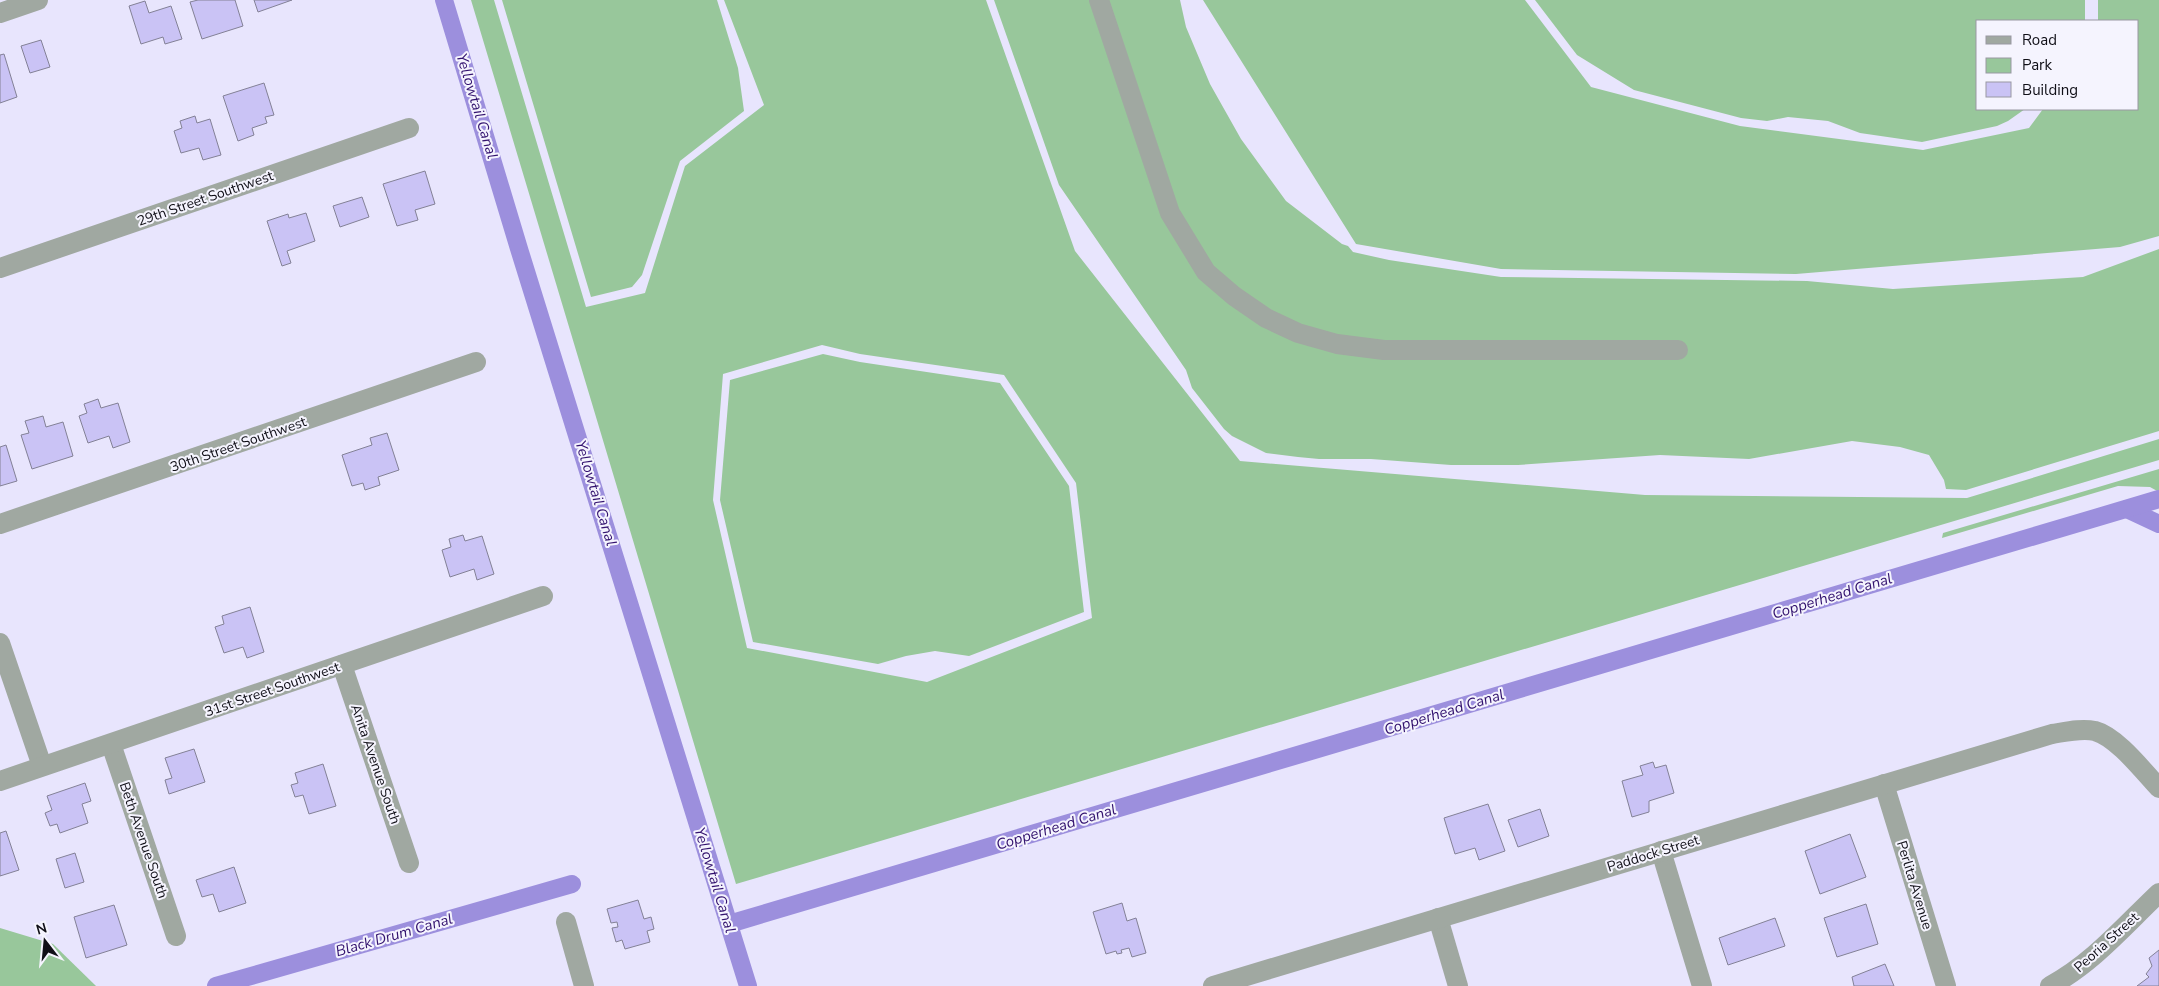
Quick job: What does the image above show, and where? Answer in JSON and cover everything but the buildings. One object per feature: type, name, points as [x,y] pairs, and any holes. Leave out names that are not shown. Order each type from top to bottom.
[{"type":"street","points":[[0,13],[38,0]]},
{"type":"street","points":[[1099,0],[1170,213],[1206,272],[1234,296],[1266,318],[1298,334],[1327,341],[1384,350],[1678,350]]},
{"type":"street","name":"29th Street Southwest","points":[[0,268],[409,128]]},
{"type":"street","name":"30th Street Southwest","points":[[0,524],[476,362]]},
{"type":"street","name":"31st Street Southwest","points":[[0,781],[544,596]]},
{"type":"street","points":[[0,643],[42,766]]},
{"type":"street","name":"Anita Avenue South","points":[[342,665],[409,863]]},
{"type":"street","name":"Paddock Street","points":[[1213,986],[2052,734],[2073,730],[2095,731],[2114,742],[2159,788]]},
{"type":"street","name":"Beth Avenue South","points":[[112,744],[176,936]]},
{"type":"street","name":"Perlita Avenue","points":[[1884,784],[1946,986]]},
{"type":"street","points":[[1661,851],[1702,986]]},
{"type":"street","name":"Peoria Street","points":[[2050,986],[2073,973],[2092,957],[2159,893]]},
{"type":"street","points":[[1438,918],[1458,986]]},
{"type":"street","points":[[566,922],[584,986]]},
{"type":"green space","points":[[471,0],[494,0],[586,307],[645,293],[685,166],[764,105],[724,0],[986,0],[1075,251],[1240,461],[1645,495],[1967,498],[2159,439],[2159,460],[736,884]],"holes":[[[822,345],[860,354],[1004,375],[1076,483],[1092,618],[927,682],[747,648],[713,500],[723,374]]]},
{"type":"green space","points":[[502,0],[717,0],[738,68],[744,111],[680,161],[642,275],[632,287],[591,297]]},
{"type":"green space","points":[[994,0],[1180,0],[1186,27],[1210,84],[1241,139],[1286,201],[1342,244],[1348,246],[1353,252],[1389,260],[1501,277],[1807,281],[1893,289],[2083,277],[2159,249],[2159,431],[1966,490],[1946,489],[1944,480],[1929,455],[1900,447],[1852,441],[1749,459],[1660,455],[1518,465],[1451,465],[1371,459],[1319,459],[1266,453],[1232,436],[1224,429],[1192,388],[1186,370],[1059,185]]},
{"type":"green space","points":[[1203,0],[1525,0],[1591,87],[1740,126],[1923,150],[2029,128],[2042,110],[2139,110],[2139,20],[2098,20],[2098,0],[2159,0],[2159,236],[2120,247],[1796,274],[1501,269],[1356,244]]},
{"type":"green space","points":[[1535,0],[2085,0],[2085,20],[1976,20],[1976,110],[2024,110],[1997,126],[1922,142],[1860,133],[1828,121],[1788,117],[1767,121],[1741,118],[1634,90],[1577,55]]},
{"type":"green space","points":[[823,354],[860,362],[1000,383],[1069,486],[1084,612],[969,656],[935,651],[906,656],[878,664],[753,642],[720,500],[730,380]]},
{"type":"green space","points":[[2159,469],[2159,492],[2150,487],[2118,486],[1942,538],[1943,533]]},
{"type":"green space","points":[[0,928],[53,944],[96,986],[0,986]]},
{"type":"waterway","name":"Yellowtail Canal","points":[[444,0],[520,252],[748,986]]},
{"type":"waterway","name":"Copperhead Canal","points":[[729,924],[2159,499]]},
{"type":"waterway","points":[[2127,509],[2159,524]]},
{"type":"waterway","name":"Black Drum Canal","points":[[216,986],[572,884]]}]
